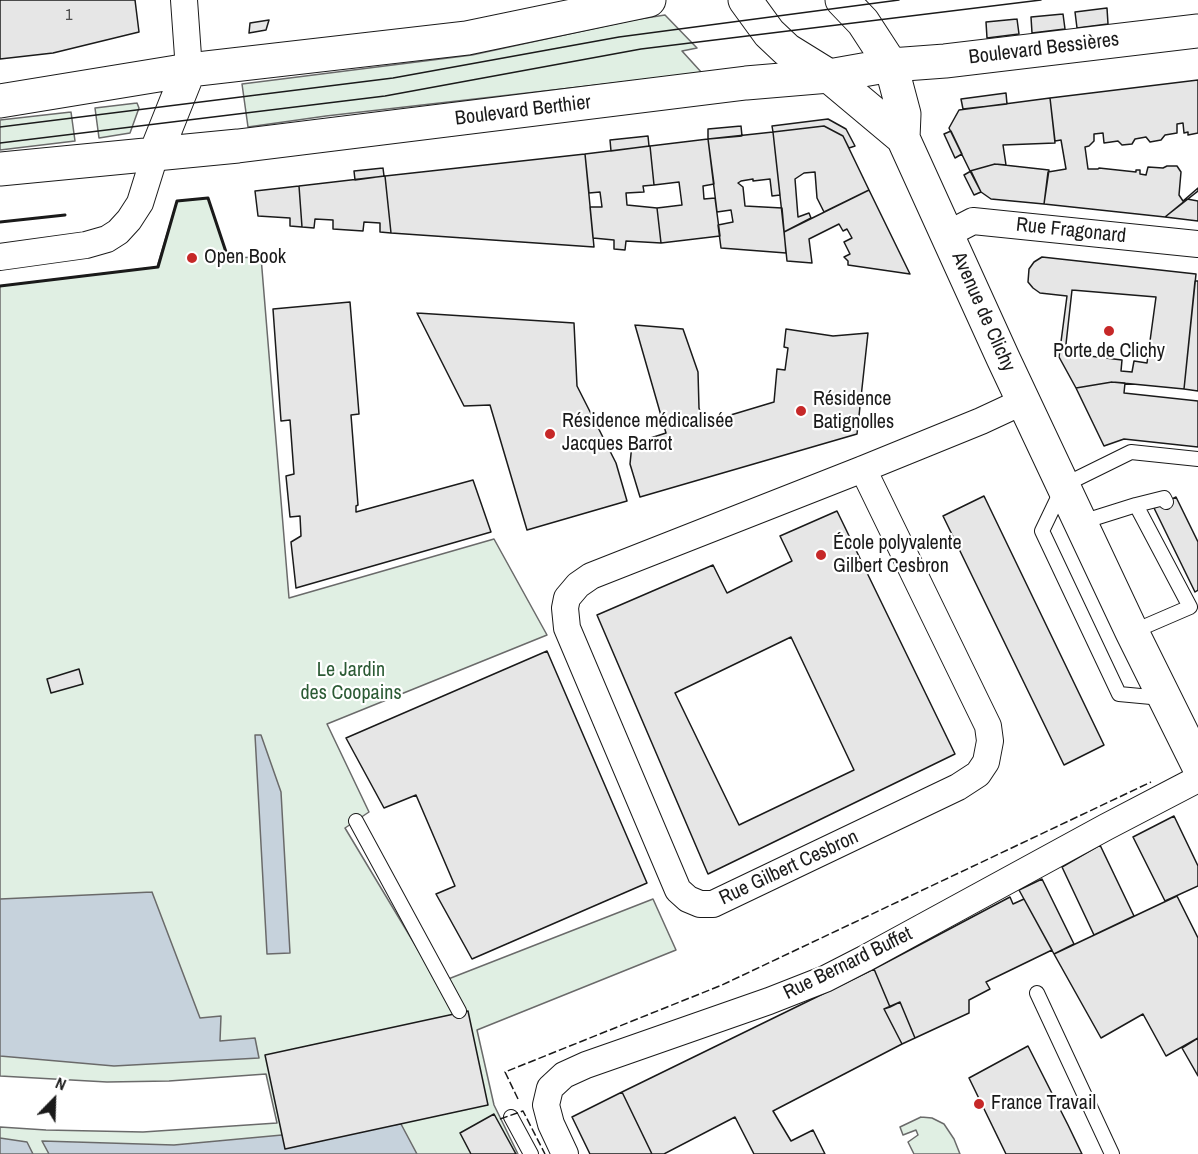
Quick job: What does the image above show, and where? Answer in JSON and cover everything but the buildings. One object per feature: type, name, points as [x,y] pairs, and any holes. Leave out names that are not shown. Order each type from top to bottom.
[{"type":"main road","points":[[0,101],[189,70],[467,38],[649,0]]},
{"type":"main road","name":"Avenue de Clichy","points":[[745,0],[769,33],[787,50],[829,76],[903,138],[1132,632],[1198,765]]},
{"type":"main road","name":"Avenue de Clichy","points":[[843,0],[862,22],[891,65],[904,114],[903,138]]},
{"type":"main road","name":"Boulevard Bessières","points":[[891,65],[945,61],[1198,31]]},
{"type":"main road","name":"Boulevard Berthier","points":[[0,168],[155,155],[746,83],[829,76],[891,65]]},
{"type":"main road","points":[[155,155],[189,70]]},
{"type":"street","points":[[184,0],[189,70]]},
{"type":"street","points":[[0,257],[86,245],[107,239],[118,232],[126,225],[140,202],[155,155]]},
{"type":"street","name":"Rue Fragonard","points":[[948,234],[973,221],[1198,244]]},
{"type":"street","name":"Rue Gilbert Cesbron","points":[[863,469],[988,726],[990,741],[986,762],[978,774],[958,787],[713,904],[700,904],[688,899],[678,890],[567,628],[564,608],[567,598],[578,585],[591,576],[863,469],[1024,401]]},
{"type":"street","name":"Rue Bernard Buffet","points":[[565,1154],[551,1124],[546,1105],[550,1088],[564,1075],[825,979],[1198,779]]},
{"type":"lane","points":[[1165,698],[1119,694],[1042,531],[1064,485],[1131,452],[1198,459]]},
{"type":"lane","points":[[1082,522],[1164,498],[1166,502]]},
{"type":"lane","points":[[1132,632],[1194,605],[1136,505]]},
{"type":"lane","points":[[356,821],[459,1011]]},
{"type":"lane","points":[[1037,993],[1112,1154]]},
{"type":"lane","points":[[512,1117],[531,1154]]},
{"type":"green space","points":[[665,15],[697,48],[682,51],[702,73],[248,127],[242,84],[472,55]]},
{"type":"green space","points":[[137,103],[139,108],[130,133],[99,138],[95,108]]},
{"type":"green space","points":[[71,112],[75,141],[0,150],[0,120]]},
{"type":"green space","name":"Le Jardin des Coopains","points":[[208,198],[228,258],[261,257],[289,598],[494,539],[547,635],[327,724],[369,812],[345,828],[438,983],[653,899],[676,950],[477,1030],[494,1105],[518,1154],[0,1154],[0,1127],[143,1132],[277,1123],[266,1074],[169,1081],[107,1082],[0,1076],[0,286],[157,267],[177,201]]},
{"type":"green space","points":[[921,1117],[932,1118],[944,1124],[960,1154],[914,1154],[908,1142],[918,1135],[916,1130],[903,1135],[900,1127]]},
{"type":"shaded area","points":[[255,735],[261,735],[281,792],[290,953],[267,954]]},
{"type":"shaded area","points":[[152,892],[200,1018],[221,1016],[220,1041],[255,1038],[259,1058],[114,1066],[0,1056],[0,899]]},
{"type":"shaded area","points":[[401,1124],[417,1154],[49,1154],[42,1141],[174,1145]]},
{"type":"shaded area","points":[[0,1138],[27,1142],[33,1154],[0,1154]]},
{"type":"tram line","points":[[0,127],[393,78],[619,37],[899,0]]},
{"type":"tram line","points":[[0,143],[385,96],[641,49],[1041,0]]},
{"type":"fence","points":[[518,1099],[505,1072],[722,985],[1151,782]]},
{"type":"fence","points":[[500,1119],[523,1111],[545,1154]]},
{"type":"wall","points":[[0,286],[158,267],[177,201],[208,198],[228,258]]},
{"type":"wall","points":[[0,222],[65,215]]},
{"type":"place","name":"Open Book","points":[[192,258]]},
{"type":"place","name":"Porte de Clichy","points":[[1109,331]]},
{"type":"place","name":"Résidence Batignolles","points":[[801,411]]},
{"type":"place","name":"Résidence médicalisée Jacques Barrot","points":[[550,434]]},
{"type":"place","name":"École polyvalente Gilbert Cesbron","points":[[821,555]]},
{"type":"place","name":"France Travail","points":[[979,1104]]}]
